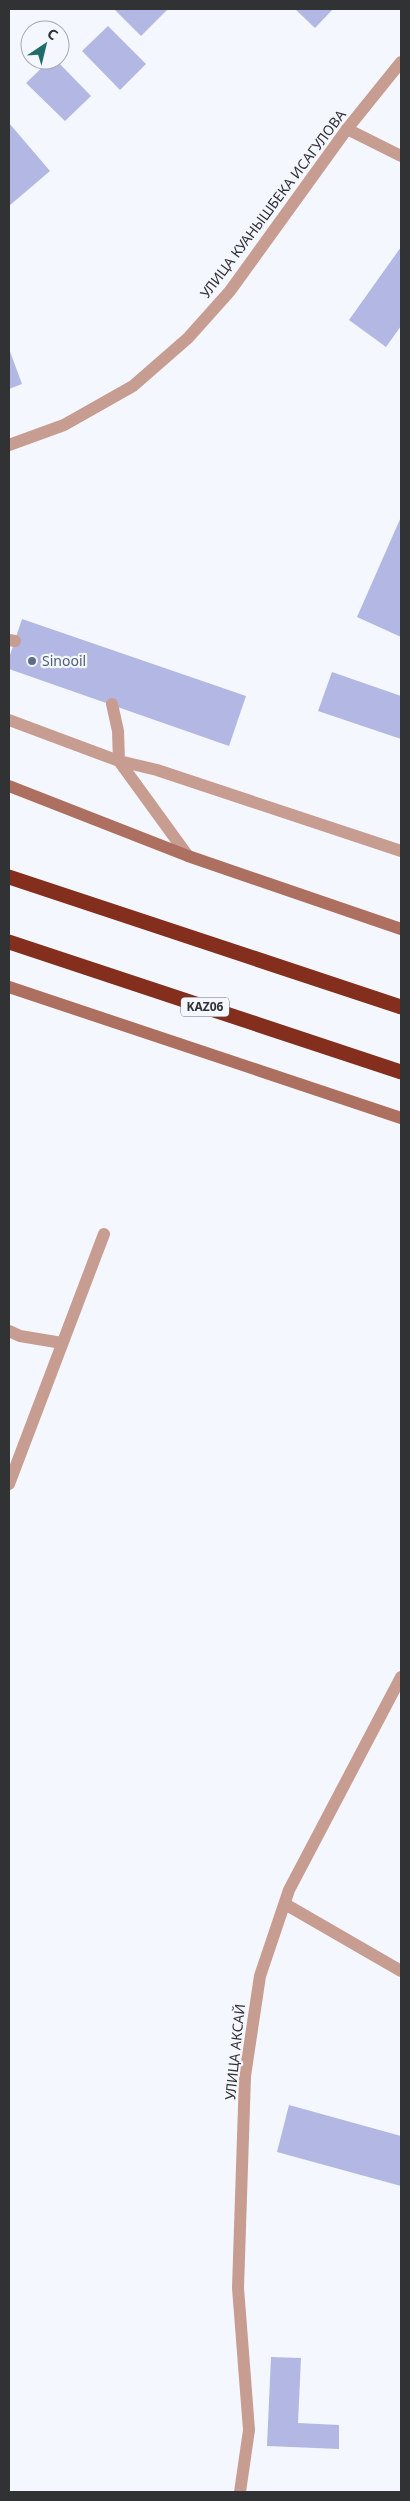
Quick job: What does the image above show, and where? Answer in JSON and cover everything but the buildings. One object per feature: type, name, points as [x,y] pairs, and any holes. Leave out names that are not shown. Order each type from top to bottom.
[{"type":"highway","points":[[9,877],[401,1007]]},
{"type":"highway","name":"KАZ06","points":[[9,942],[401,1072]]},
{"type":"main road","points":[[9,786],[188,856],[401,929]]},
{"type":"main road","points":[[9,987],[401,1118]]},
{"type":"street","name":"УЛИЦА КУАНЫШБЕКА ИСАГУЛОВА","points":[[9,445],[64,425],[133,386],[188,338],[230,291],[347,129],[401,62]]},
{"type":"street","points":[[347,129],[401,156]]},
{"type":"street","points":[[112,704],[118,731],[119,761],[188,856]]},
{"type":"street","points":[[9,720],[119,761],[157,770],[401,851]]},
{"type":"street","points":[[9,1484],[104,1234]]},
{"type":"street","points":[[9,1331],[20,1336],[62,1343]]},
{"type":"street","name":"УЛИЦА АКСАЙ","points":[[240,2492],[249,2430],[238,2288],[245,2076],[260,1976],[294,1881],[401,1677]]},
{"type":"street","points":[[285,1904],[401,1971]]},
{"type":"place","name":"Sinooil","points":[[32,661]]}]
